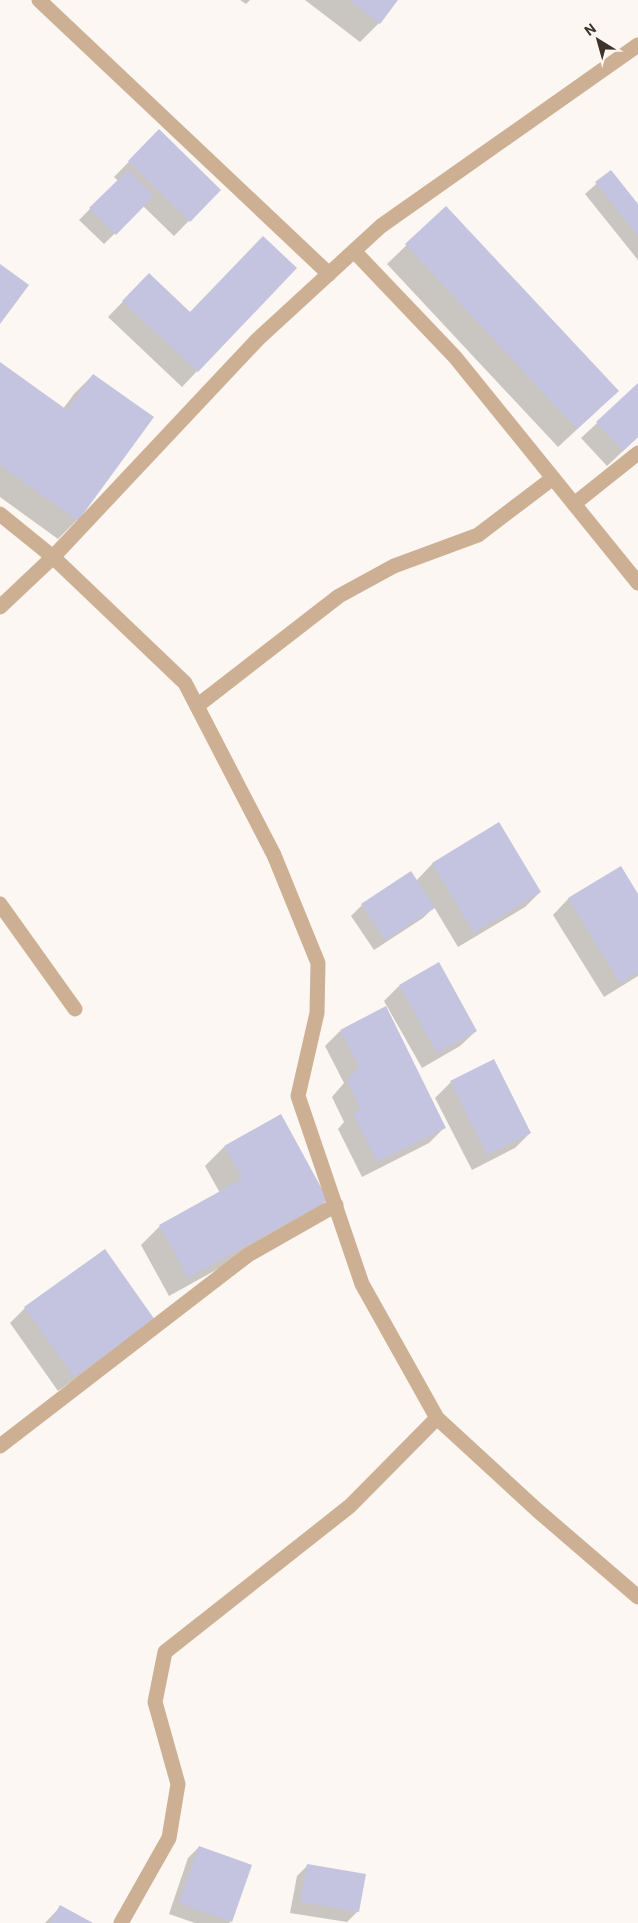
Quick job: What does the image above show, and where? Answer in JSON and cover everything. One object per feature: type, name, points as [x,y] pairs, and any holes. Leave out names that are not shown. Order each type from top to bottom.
[{"type":"street","points":[[40,0],[329,274]]},
{"type":"street","points":[[0,607],[53,557],[258,339],[381,226],[638,45]]},
{"type":"street","points":[[354,251],[455,357],[638,584]]},
{"type":"street","points":[[574,504],[638,453]]},
{"type":"street","points":[[197,706],[339,596],[394,566],[478,535],[553,478]]},
{"type":"street","points":[[0,514],[53,557],[185,682],[274,855],[318,963],[317,1013],[298,1096],[362,1284],[437,1418],[537,1510],[638,1597]]},
{"type":"street","points":[[0,904],[75,1009]]},
{"type":"street","points":[[0,1446],[248,1255],[336,1205]]},
{"type":"street","points":[[121,1923],[169,1838],[178,1784],[155,1702],[165,1652],[350,1506],[437,1418]]},
{"type":"building","points":[[349,0],[398,0],[380,24]]},
{"type":"building","points":[[159,129],[221,190],[190,222],[128,161]]},
{"type":"building","points":[[128,170],[154,196],[116,235],[89,208]]},
{"type":"building","points":[[611,170],[638,204],[638,236],[595,182]]},
{"type":"building","points":[[446,206],[619,391],[577,429],[405,244]]},
{"type":"building","points":[[263,236],[297,268],[198,372],[122,301],[149,273],[190,312]]},
{"type":"building","points":[[0,264],[29,285],[0,324]]},
{"type":"building","points":[[0,362],[67,410],[93,374],[154,417],[78,521],[0,465]]},
{"type":"building","points":[[638,383],[638,437],[623,451],[596,422]]},
{"type":"building","points":[[499,822],[541,892],[474,933],[432,863]]},
{"type":"building","points":[[621,866],[638,894],[638,972],[620,983],[568,898]]},
{"type":"building","points":[[411,871],[435,908],[385,940],[361,904]]},
{"type":"building","points":[[439,962],[477,1031],[437,1053],[399,985]]},
{"type":"building","points":[[386,1006],[446,1128],[377,1162],[353,1113],[361,1109],[347,1081],[359,1067],[340,1030]]},
{"type":"building","points":[[494,1059],[531,1133],[487,1155],[450,1081]]},
{"type":"building","points":[[281,1114],[328,1200],[188,1278],[159,1225],[242,1179],[224,1146]]},
{"type":"building","points":[[105,1249],[155,1320],[74,1377],[24,1307]]},
{"type":"building","points":[[199,1846],[252,1865],[232,1922],[179,1903]]},
{"type":"building","points":[[307,1864],[366,1874],[359,1912],[300,1902]]},
{"type":"building","points":[[60,1905],[93,1923],[50,1923]]}]
